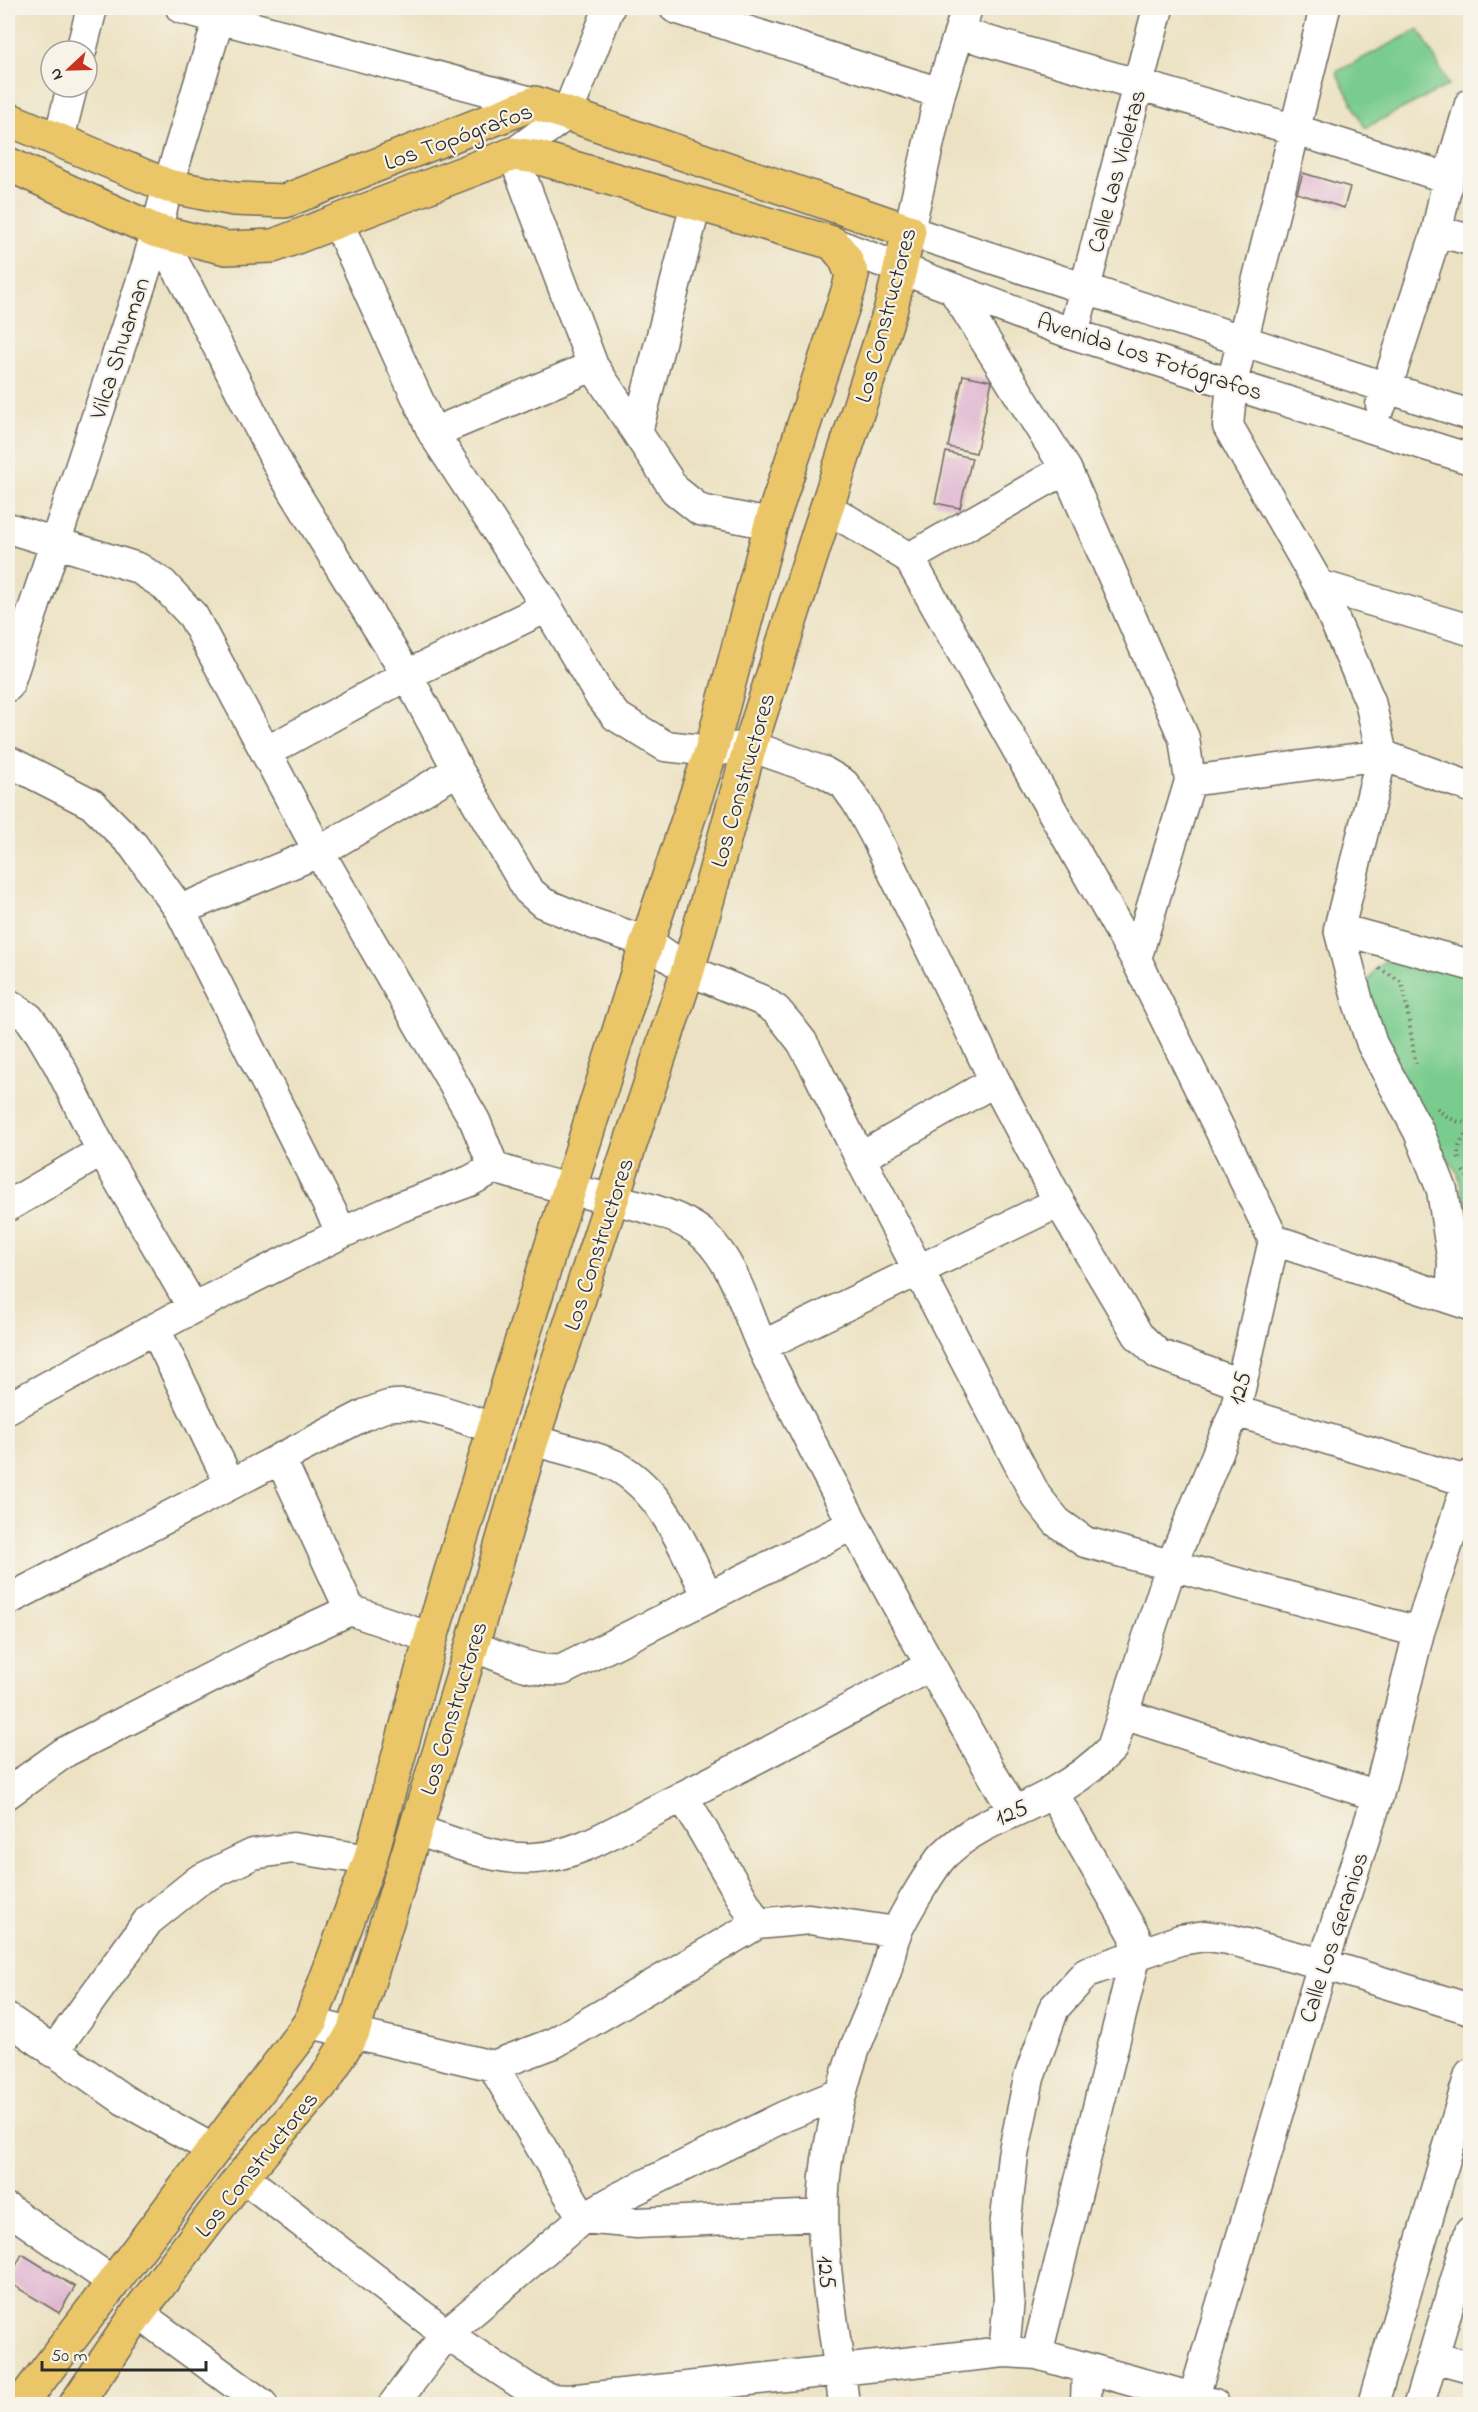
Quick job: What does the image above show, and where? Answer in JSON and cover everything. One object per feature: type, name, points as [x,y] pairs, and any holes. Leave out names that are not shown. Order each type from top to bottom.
[{"type":"main road","name":"Los Topógrafos","points":[[8,119],[168,186],[234,199],[285,201],[535,103],[909,231]]},
{"type":"main road","name":"Los Topógrafos","points":[[8,164],[156,231],[226,248],[273,246],[513,154],[536,157],[833,243]]},
{"type":"main road","name":"Los Constructores","points":[[76,2404],[138,2313],[242,2176],[325,2080],[353,2032],[472,1646],[532,1440],[688,970],[750,746],[891,308],[909,231]]},
{"type":"main road","name":"Los Constructores","points":[[21,2404],[310,2023],[370,1860],[431,1638],[494,1429],[647,942],[711,751],[771,524],[849,288],[852,275],[845,258],[833,243]]},
{"type":"street","points":[[84,39],[92,8]]},
{"type":"street","points":[[181,8],[220,12],[535,103]]},
{"type":"street","points":[[609,8],[567,114],[513,154],[593,366],[675,490],[700,510],[771,524]]},
{"type":"street","points":[[675,8],[940,93]]},
{"type":"street","name":"Calle Las Violetas","points":[[1073,334],[1158,8]]},
{"type":"street","points":[[828,508],[909,558],[1136,959],[1274,1240],[1461,1302],[1442,1190],[1419,1132],[1372,1044],[1358,1002],[1340,929],[1382,755],[1370,701],[1319,585],[1228,426],[1232,383],[1293,129],[1325,8]]},
{"type":"street","name":"Vilca Shuaman","points":[[8,686],[147,265],[220,12]]},
{"type":"street","points":[[963,20],[1139,83],[1448,178]]},
{"type":"street","name":"Los Constructores","points":[[909,231],[940,93],[963,20]]},
{"type":"street","points":[[59,139],[69,99]]},
{"type":"street","points":[[1374,428],[1437,231],[1448,178],[1470,104]]},
{"type":"street","points":[[637,432],[696,204]]},
{"type":"street","points":[[338,223],[433,433],[548,607],[600,696],[616,716],[665,746],[711,751],[750,746],[824,772],[844,784],[857,802],[995,1081],[1059,1202],[1138,1335],[1158,1354],[1237,1397],[1470,1479]]},
{"type":"street","points":[[156,231],[187,286],[282,472],[406,675],[528,890],[543,903],[647,942],[688,970],[761,1000],[776,1010],[788,1024],[802,1042],[815,1066],[860,1158],[1036,1496],[1057,1522],[1085,1542],[1419,1632]]},
{"type":"street","points":[[909,231],[1470,415]]},
{"type":"street","points":[[1437,231],[1470,240]]},
{"type":"street","name":"Avenida Los Fotógrafos","points":[[833,243],[1073,334],[1470,459]]},
{"type":"street","points":[[953,289],[1066,468],[1184,738],[1190,781],[1136,959]]},
{"type":"street","points":[[433,433],[593,366]]},
{"type":"street","points":[[909,558],[1066,468]]},
{"type":"street","points":[[8,528],[138,568],[163,584],[193,616],[319,852],[475,1121],[494,1168]]},
{"type":"street","points":[[1319,585],[1470,630]]},
{"type":"street","points":[[266,752],[406,675],[548,607]]},
{"type":"street","points":[[1190,781],[1382,755],[1470,787]]},
{"type":"street","points":[[8,761],[92,804],[133,845],[180,910],[342,1233]]},
{"type":"street","points":[[180,910],[319,852],[458,770]]},
{"type":"street","points":[[1340,929],[1470,965]]},
{"type":"street","points":[[8,1004],[29,1018],[40,1033],[60,1067],[102,1151],[193,1308]]},
{"type":"street","points":[[860,1158],[995,1081]]},
{"type":"street","points":[[8,1206],[102,1151]]},
{"type":"street","points":[[8,1408],[193,1308],[342,1233],[399,1207],[470,1181],[494,1168],[570,1190],[613,1199],[689,1224],[719,1252],[732,1273],[762,1346],[852,1525],[1014,1812]]},
{"type":"street","points":[[762,1346],[1059,1202]]},
{"type":"street","name":"125","points":[[844,2404],[824,2249],[822,2215],[829,2144],[854,2053],[886,1971],[896,1932],[942,1857],[964,1836],[1053,1793],[1090,1770],[1112,1749],[1171,1566],[1237,1397],[1274,1240]]},
{"type":"street","points":[[155,1329],[230,1484]]},
{"type":"street","points":[[8,1600],[366,1414],[389,1406],[435,1410],[494,1429]]},
{"type":"street","points":[[532,1440],[614,1465],[639,1481],[656,1500],[667,1518],[708,1597]]},
{"type":"street","points":[[280,1458],[350,1610]]},
{"type":"street","name":"Calle Los Geranios","points":[[1203,2402],[1323,1964],[1378,1796],[1419,1632],[1470,1479]]},
{"type":"street","points":[[472,1646],[530,1667],[547,1671],[562,1670],[852,1525]]},
{"type":"street","points":[[8,1794],[65,1752],[271,1647],[350,1610],[431,1638]]},
{"type":"street","points":[[416,1830],[492,1854],[536,1858],[558,1855],[580,1848],[930,1666]]},
{"type":"street","points":[[1123,1714],[1378,1796]]},
{"type":"street","points":[[1037,2354],[1136,1954],[1135,1936],[1053,1793]]},
{"type":"street","points":[[683,1796],[757,1924]]},
{"type":"street","points":[[53,2052],[148,1921],[199,1880],[253,1854],[293,1848],[370,1860]]},
{"type":"street","points":[[310,2023],[493,2066],[554,2043],[757,1924],[809,1920],[896,1932]]},
{"type":"street","points":[[1004,2352],[1009,2299],[1005,2228],[1013,2155],[1029,2078],[1054,2008],[1087,1972],[1180,1940],[1205,1936],[1228,1939],[1323,1964],[1470,2009]]},
{"type":"street","points":[[8,2019],[124,2100],[214,2150]]},
{"type":"street","points":[[493,2066],[583,2218]]},
{"type":"street","points":[[1373,2404],[1470,2074]]},
{"type":"street","points":[[394,2404],[446,2334],[583,2218],[618,2198],[784,2116],[842,2093]]},
{"type":"street","points":[[242,2176],[446,2334],[529,2389],[550,2398],[569,2402],[1004,2352],[1037,2354],[1203,2402]]},
{"type":"street","points":[[8,2209],[113,2282]]},
{"type":"street","points":[[583,2218],[637,2223],[822,2215]]},
{"type":"street","points":[[1419,2404],[1470,2232]]},
{"type":"street","points":[[138,2313],[262,2404]]},
{"type":"street","points":[[1433,2357],[1470,2367]]},
{"type":"street","points":[[1086,2404],[1087,2369]]},
{"type":"path","points":[[1377,967],[1400,981],[1404,989],[1414,1064],[1419,1074]]},
{"type":"path","points":[[1433,1103],[1444,1116],[1462,1123],[1470,1123]]},
{"type":"path","points":[[1470,1128],[1462,1138],[1458,1154],[1461,1168],[1470,1180]]},
{"type":"green space","points":[[1419,29],[1449,85],[1365,128],[1336,72]]},
{"type":"green space","points":[[1402,956],[1470,977],[1470,1276],[1466,1262],[1466,1211],[1458,1173],[1443,1152],[1371,1018],[1366,985],[1375,969],[1386,960]]},
{"type":"building","points":[[1303,173],[1350,187],[1344,208],[1297,193]]},
{"type":"building","points":[[963,375],[992,381],[976,453],[948,447]]},
{"type":"building","points":[[946,452],[972,458],[960,508],[935,503]]},
{"type":"building","points":[[22,2254],[75,2287],[59,2313],[8,2282]]}]
